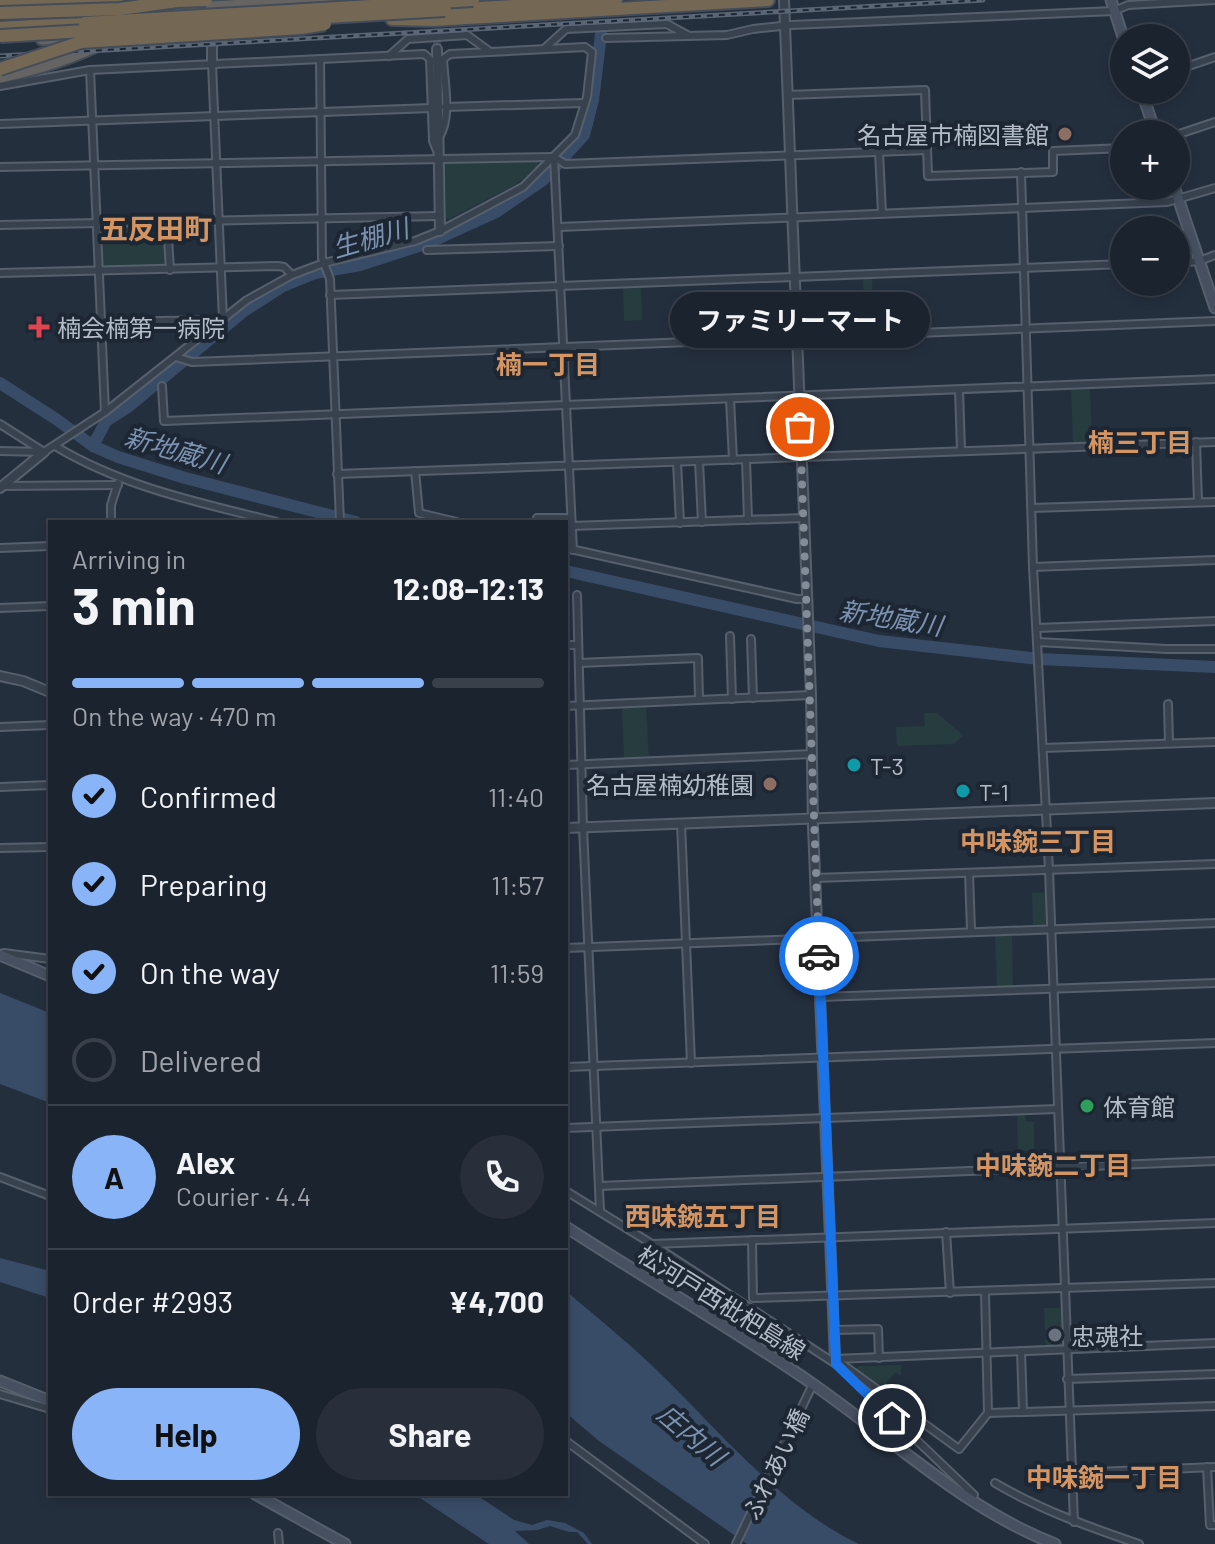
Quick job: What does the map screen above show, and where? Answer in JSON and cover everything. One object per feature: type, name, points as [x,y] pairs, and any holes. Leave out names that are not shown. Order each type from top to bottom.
[{"type":"highway","points":[[0,2],[331,0]]},
{"type":"highway","points":[[355,0],[433,20],[768,0]]},
{"type":"highway","points":[[0,69],[81,42],[301,28],[473,0]]},
{"type":"highway","points":[[0,40],[53,33],[616,0]]},
{"type":"highway","points":[[0,28],[729,0]]},
{"type":"highway","points":[[0,14],[120,9],[177,1]]},
{"type":"highway","points":[[0,14],[117,13],[210,2]]},
{"type":"highway","points":[[0,40],[212,30],[393,12]]},
{"type":"highway","points":[[0,77],[82,53],[118,35]]},
{"type":"main road","points":[[1111,0],[1118,24]]},
{"type":"main road","points":[[1179,200],[1194,261],[1215,308]]},
{"type":"main road","points":[[0,954],[48,975]]},
{"type":"main road","name":"松河戸西枇杷島線","points":[[568,1228],[813,1384],[998,1516],[1055,1544]]},
{"type":"main road","points":[[0,1381],[48,1400]]},
{"type":"main road","points":[[259,1496],[345,1544]]},
{"type":"street","points":[[138,0],[148,10]]},
{"type":"street","points":[[784,0],[811,695],[815,878],[836,1362],[974,1495],[972,1499]]},
{"type":"street","points":[[606,38],[727,35],[784,27],[1114,11],[1128,5],[1215,0]]},
{"type":"street","points":[[210,2],[223,320]]},
{"type":"street","points":[[544,49],[564,29],[670,24],[690,36]]},
{"type":"street","points":[[389,56],[408,39],[467,35],[492,52]]},
{"type":"street","points":[[1,487],[44,452],[178,358],[247,300],[292,275],[415,241],[440,231],[523,187],[555,159],[575,135],[587,97],[592,54],[585,47],[450,54],[443,59],[445,107],[443,132],[438,138]]},
{"type":"street","points":[[437,49],[440,231]]},
{"type":"street","points":[[0,86],[90,70],[424,54],[430,59],[433,141],[438,156]]},
{"type":"street","points":[[1190,66],[1215,57]]},
{"type":"street","points":[[320,59],[320,219],[329,275],[340,520]]},
{"type":"street","points":[[90,70],[105,412]]},
{"type":"street","points":[[787,95],[925,90],[928,176],[1053,172],[1053,151],[1110,149]]},
{"type":"street","points":[[445,107],[583,103]]},
{"type":"street","points":[[0,124],[432,108]]},
{"type":"street","points":[[1190,130],[1215,122]]},
{"type":"street","points":[[0,167],[438,156],[555,159],[565,164],[927,150]]},
{"type":"street","points":[[879,152],[882,213]]},
{"type":"street","points":[[555,159],[567,406],[570,549],[806,599]]},
{"type":"street","points":[[1021,172],[1033,567],[1049,870],[1074,1522]]},
{"type":"street","points":[[1190,196],[1215,188]]},
{"type":"street","points":[[559,227],[1179,200]]},
{"type":"street","points":[[0,225],[439,216]]},
{"type":"street","points":[[167,223],[170,270]]},
{"type":"street","points":[[427,250],[559,246]]},
{"type":"street","points":[[1190,261],[1215,255]]},
{"type":"street","points":[[330,295],[1110,265]]},
{"type":"street","points":[[0,273],[278,266],[284,267],[292,275]]},
{"type":"street","points":[[100,322],[223,320]]},
{"type":"street","points":[[178,358],[192,362],[1212,322]]},
{"type":"street","points":[[162,386],[164,421],[1215,379]]},
{"type":"street","points":[[959,390],[961,451]]},
{"type":"street","points":[[730,399],[733,460]]},
{"type":"street","points":[[0,424],[44,452]]},
{"type":"street","points":[[1196,442],[1198,502]]},
{"type":"street","points":[[337,474],[1215,442]]},
{"type":"street","points":[[55,446],[119,482],[269,520]]},
{"type":"street","points":[[0,451],[44,452]]},
{"type":"street","points":[[746,459],[748,520]]},
{"type":"street","points":[[699,461],[702,522]]},
{"type":"street","points":[[677,462],[680,523]]},
{"type":"street","points":[[415,471],[419,513],[449,520]]},
{"type":"street","points":[[1,487],[119,482]]},
{"type":"street","points":[[111,520],[111,505],[119,482]]},
{"type":"street","points":[[1032,508],[1215,502]]},
{"type":"street","points":[[537,520],[571,518]]},
{"type":"street","points":[[571,526],[803,518]]},
{"type":"street","points":[[0,548],[48,546]]},
{"type":"street","points":[[1033,567],[1215,560]]},
{"type":"street","points":[[577,595],[583,827],[600,1211]]},
{"type":"street","points":[[0,608],[48,606]]},
{"type":"street","points":[[568,615],[577,614]]},
{"type":"street","points":[[1037,628],[1215,621]]},
{"type":"street","points":[[730,636],[732,699]]},
{"type":"street","points":[[751,639],[753,698]]},
{"type":"street","points":[[1038,642],[1215,649]]},
{"type":"street","points":[[568,645],[578,645]]},
{"type":"street","points":[[579,663],[698,658],[699,700]]},
{"type":"street","points":[[0,676],[48,691]]},
{"type":"street","points":[[568,706],[811,695]]},
{"type":"street","points":[[1168,704],[1169,743]]},
{"type":"street","points":[[0,727],[48,725]]},
{"type":"street","points":[[1043,748],[1215,742]]},
{"type":"street","points":[[568,765],[812,754]]},
{"type":"street","points":[[0,787],[48,785]]},
{"type":"street","points":[[568,828],[1215,803]]},
{"type":"street","points":[[681,823],[691,1063]]},
{"type":"street","points":[[0,848],[48,847]]},
{"type":"street","points":[[815,878],[1215,864]]},
{"type":"street","points":[[969,873],[971,931]]},
{"type":"street","points":[[568,948],[1215,923]]},
{"type":"street","points":[[0,954],[48,959]]},
{"type":"street","points":[[820,997],[1215,983]]},
{"type":"street","points":[[568,1067],[1215,1043]]},
{"type":"street","points":[[568,1128],[1057,1109]]},
{"type":"street","points":[[599,1186],[1215,1161]]},
{"type":"street","points":[[0,1177],[48,1195]]},
{"type":"street","points":[[568,1192],[836,1362],[959,1449],[988,1413],[985,1292]]},
{"type":"street","points":[[652,1244],[1215,1223]]},
{"type":"street","points":[[946,1232],[950,1293]]},
{"type":"street","points":[[752,1240],[753,1298],[1215,1283]]},
{"type":"street","points":[[834,1330],[878,1329],[879,1358]]},
{"type":"street","points":[[836,1362],[1215,1343]]},
{"type":"street","points":[[1021,1351],[1023,1411]]},
{"type":"street","points":[[1067,1379],[1215,1374]]},
{"type":"street","name":"ふれあい橋","points":[[736,1544],[813,1384]]},
{"type":"street","points":[[0,1394],[48,1408]]},
{"type":"street","points":[[988,1413],[1215,1406]]},
{"type":"street","points":[[568,1442],[705,1544]]},
{"type":"street","points":[[1073,1473],[1211,1467],[1210,1525],[1215,1525]]},
{"type":"street","points":[[995,1483],[1023,1500],[1074,1522],[1139,1544]]},
{"type":"street","points":[[278,1533],[279,1544]]},
{"type":"green space","points":[[536,160],[539,165],[515,185],[446,218],[445,163]]},
{"type":"green space","points":[[166,226],[168,267],[103,269],[102,227]]},
{"type":"green space","points":[[872,276],[874,331],[865,331],[863,277]]},
{"type":"green space","points":[[623,287],[641,287],[642,320],[624,321]]},
{"type":"green space","points":[[1090,389],[1092,443],[1073,444],[1071,390]]},
{"type":"green space","points":[[646,707],[649,758],[624,759],[622,708]]},
{"type":"green space","points":[[924,713],[937,713],[963,735],[954,744],[897,746],[896,727],[925,726]]},
{"type":"green space","points":[[1047,892],[1048,927],[1033,927],[1032,893]]},
{"type":"green space","points":[[995,935],[1012,935],[1013,986],[997,987]]},
{"type":"green space","points":[[1017,1113],[1025,1113],[1026,1121],[1034,1122],[1034,1150],[1018,1152]]},
{"type":"green space","points":[[1044,1308],[1062,1308],[1064,1345],[1046,1347]]},
{"type":"green space","points":[[901,1365],[901,1376],[895,1372],[883,1388],[857,1369],[859,1366]]},
{"type":"water","points":[[0,993],[48,1012],[48,1102],[0,1084]]},
{"type":"water","points":[[0,1258],[48,1270],[48,1297],[0,1282]]},
{"type":"water","name":"庄内川","points":[[568,1293],[656,1369],[781,1492],[806,1512],[859,1544],[747,1544],[599,1441],[568,1415]]},
{"type":"water","points":[[417,1496],[478,1496],[514,1520],[532,1525],[547,1520],[565,1523],[584,1533],[592,1544],[588,1544],[577,1532],[550,1526],[515,1531],[529,1544],[489,1544]]},
{"type":"waterway","name":"生棚川","points":[[93,446],[106,421],[128,407],[244,311],[283,286],[315,273],[360,265],[428,243],[496,212],[543,180],[584,135],[593,100],[601,34]]},
{"type":"waterway","name":"新地蔵川","points":[[0,383],[93,446],[118,457],[185,478],[348,520]]},
{"type":"waterway","name":"新地蔵川","points":[[568,571],[879,641],[1039,659],[1215,667]]},
{"type":"tunnel","points":[[437,17],[437,49]]},
{"type":"railway","points":[[0,56],[983,0]]},
{"type":"way so far","points":[[800,427],[819,956]]},
{"type":"place","name":"名古屋市楠図書館","points":[[1065,134]]},
{"type":"place","name":"楠会楠第一病院","points":[[39,327]]},
{"type":"place","name":"ファミリーマート","points":[[800,427]]},
{"type":"place","name":"T-3","points":[[854,765]]},
{"type":"place","name":"名古屋楠幼稚園","points":[[770,784]]},
{"type":"place","name":"T-1","points":[[963,791]]},
{"type":"place","name":"体育館","points":[[1087,1106]]},
{"type":"place","name":"忠魂社","points":[[1055,1335]]},
{"type":"district","name":"五反田町","points":[[156,228]]},
{"type":"district","name":"楠一丁目","points":[[548,363]]},
{"type":"district","name":"楠三丁目","points":[[1140,441]]},
{"type":"district","name":"中味鋺三丁目","points":[[1038,840]]},
{"type":"district","name":"中味鋺二丁目","points":[[1053,1164]]},
{"type":"district","name":"西味鋺五丁目","points":[[703,1215]]},
{"type":"district","name":"中味鋺一丁目","points":[[1104,1476]]},
{"type":"route","points":[[819,956],[836,1364],[892,1418]]}]
